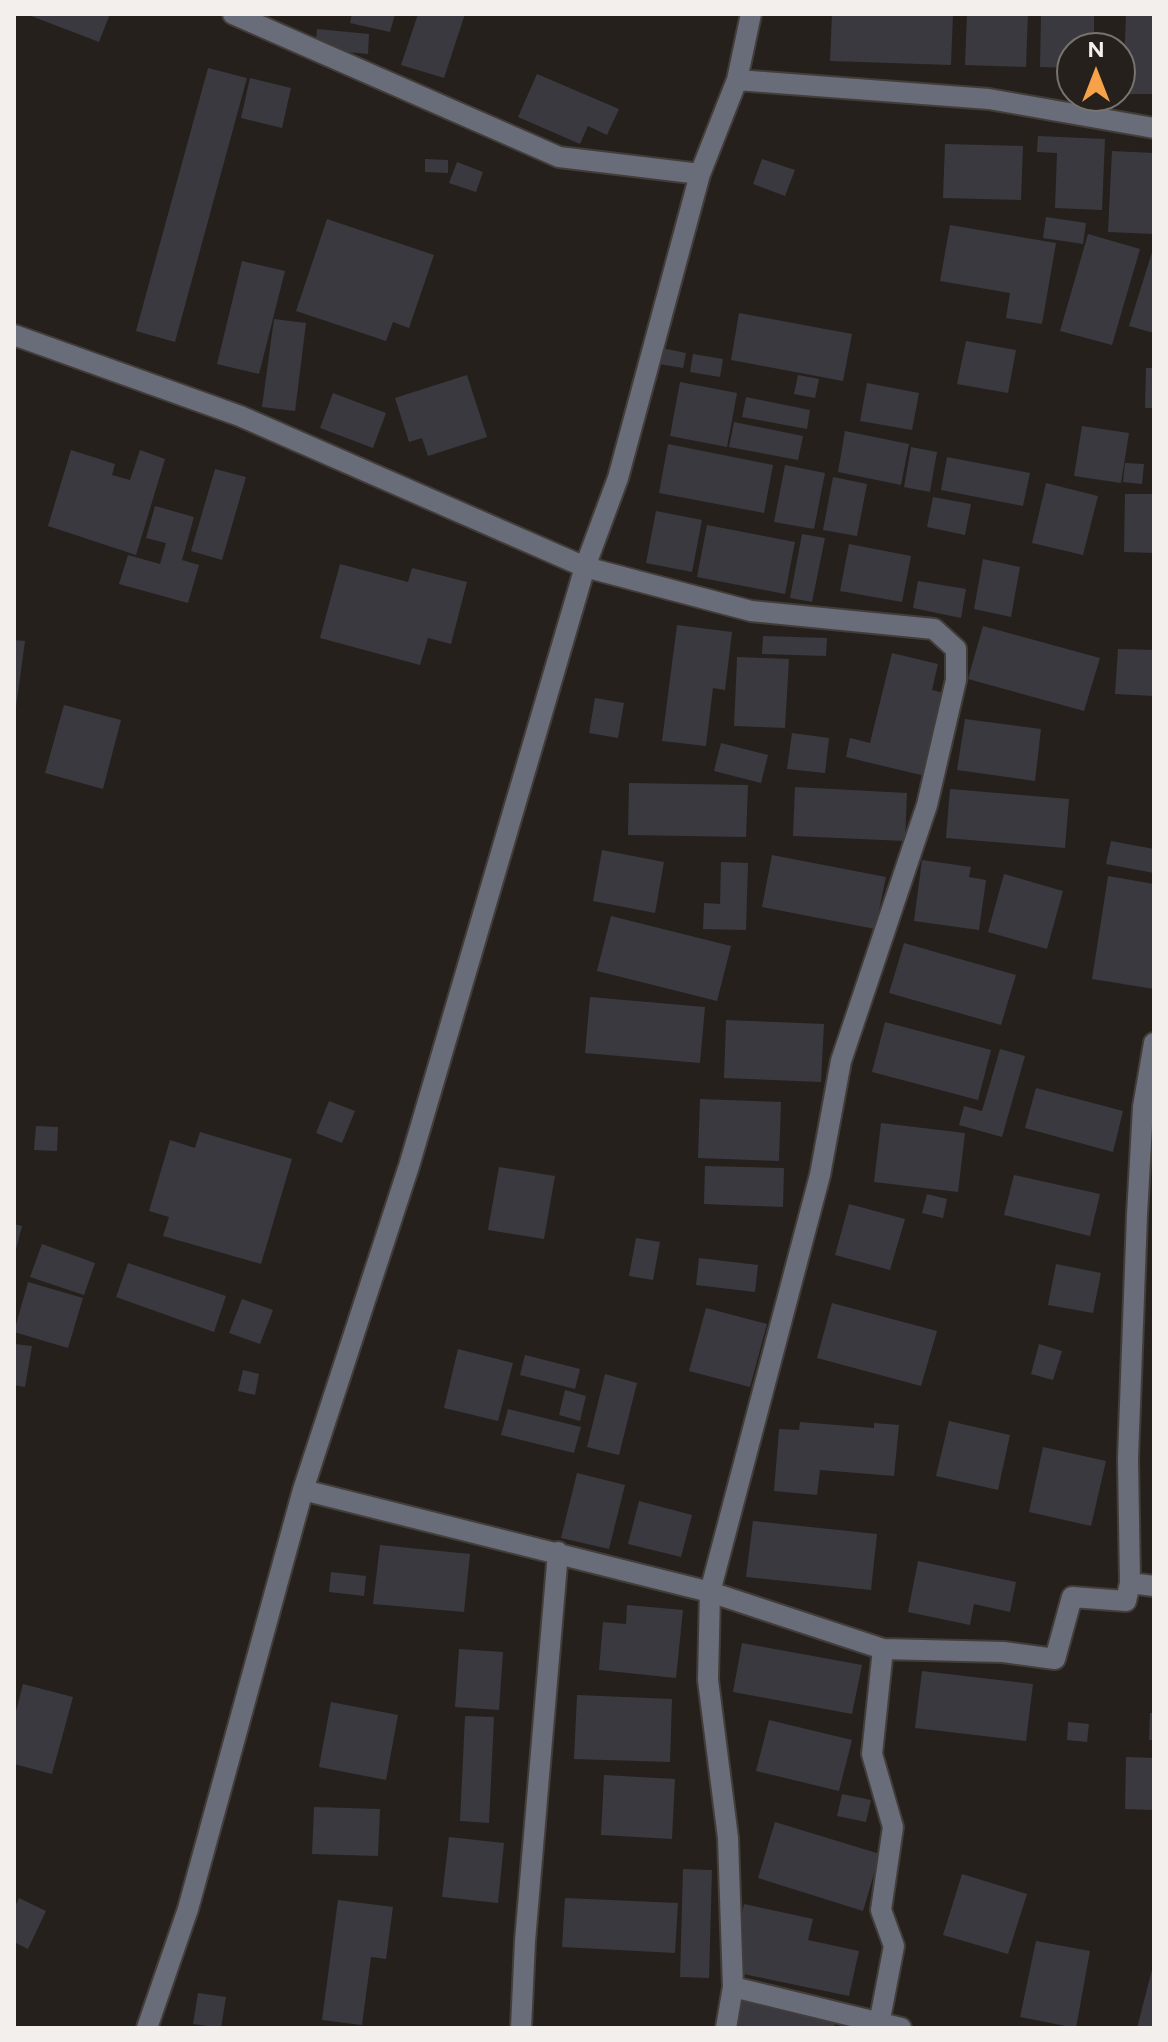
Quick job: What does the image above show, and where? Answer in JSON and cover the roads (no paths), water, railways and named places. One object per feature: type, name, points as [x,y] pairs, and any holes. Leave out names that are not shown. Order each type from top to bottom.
[{"type":"street","points":[[233,14],[559,157],[700,174]]},
{"type":"street","points":[[147,2028],[188,1909],[303,1490],[409,1166],[585,567],[618,478],[700,174],[737,80],[751,14]]},
{"type":"street","points":[[737,80],[989,99],[1154,128]]},
{"type":"street","points":[[14,335],[240,416],[585,567],[751,611],[934,629],[956,649],[956,680],[927,805],[841,1061],[817,1189],[710,1592],[708,1680],[728,1838],[733,1987],[726,2028]]},
{"type":"street","points":[[303,1490],[710,1592],[883,1649],[1003,1652],[1055,1659],[1072,1597],[1126,1601],[1130,1583],[1128,1458],[1137,1215],[1143,1107],[1154,1043]]},
{"type":"street","points":[[521,2028],[525,1941],[558,1552]]},
{"type":"street","points":[[1130,1583],[1154,1586]]},
{"type":"street","points":[[879,2024],[894,1946],[881,1910],[893,1827],[872,1754],[883,1649]]},
{"type":"street","points":[[733,1987],[901,2028]]}]
